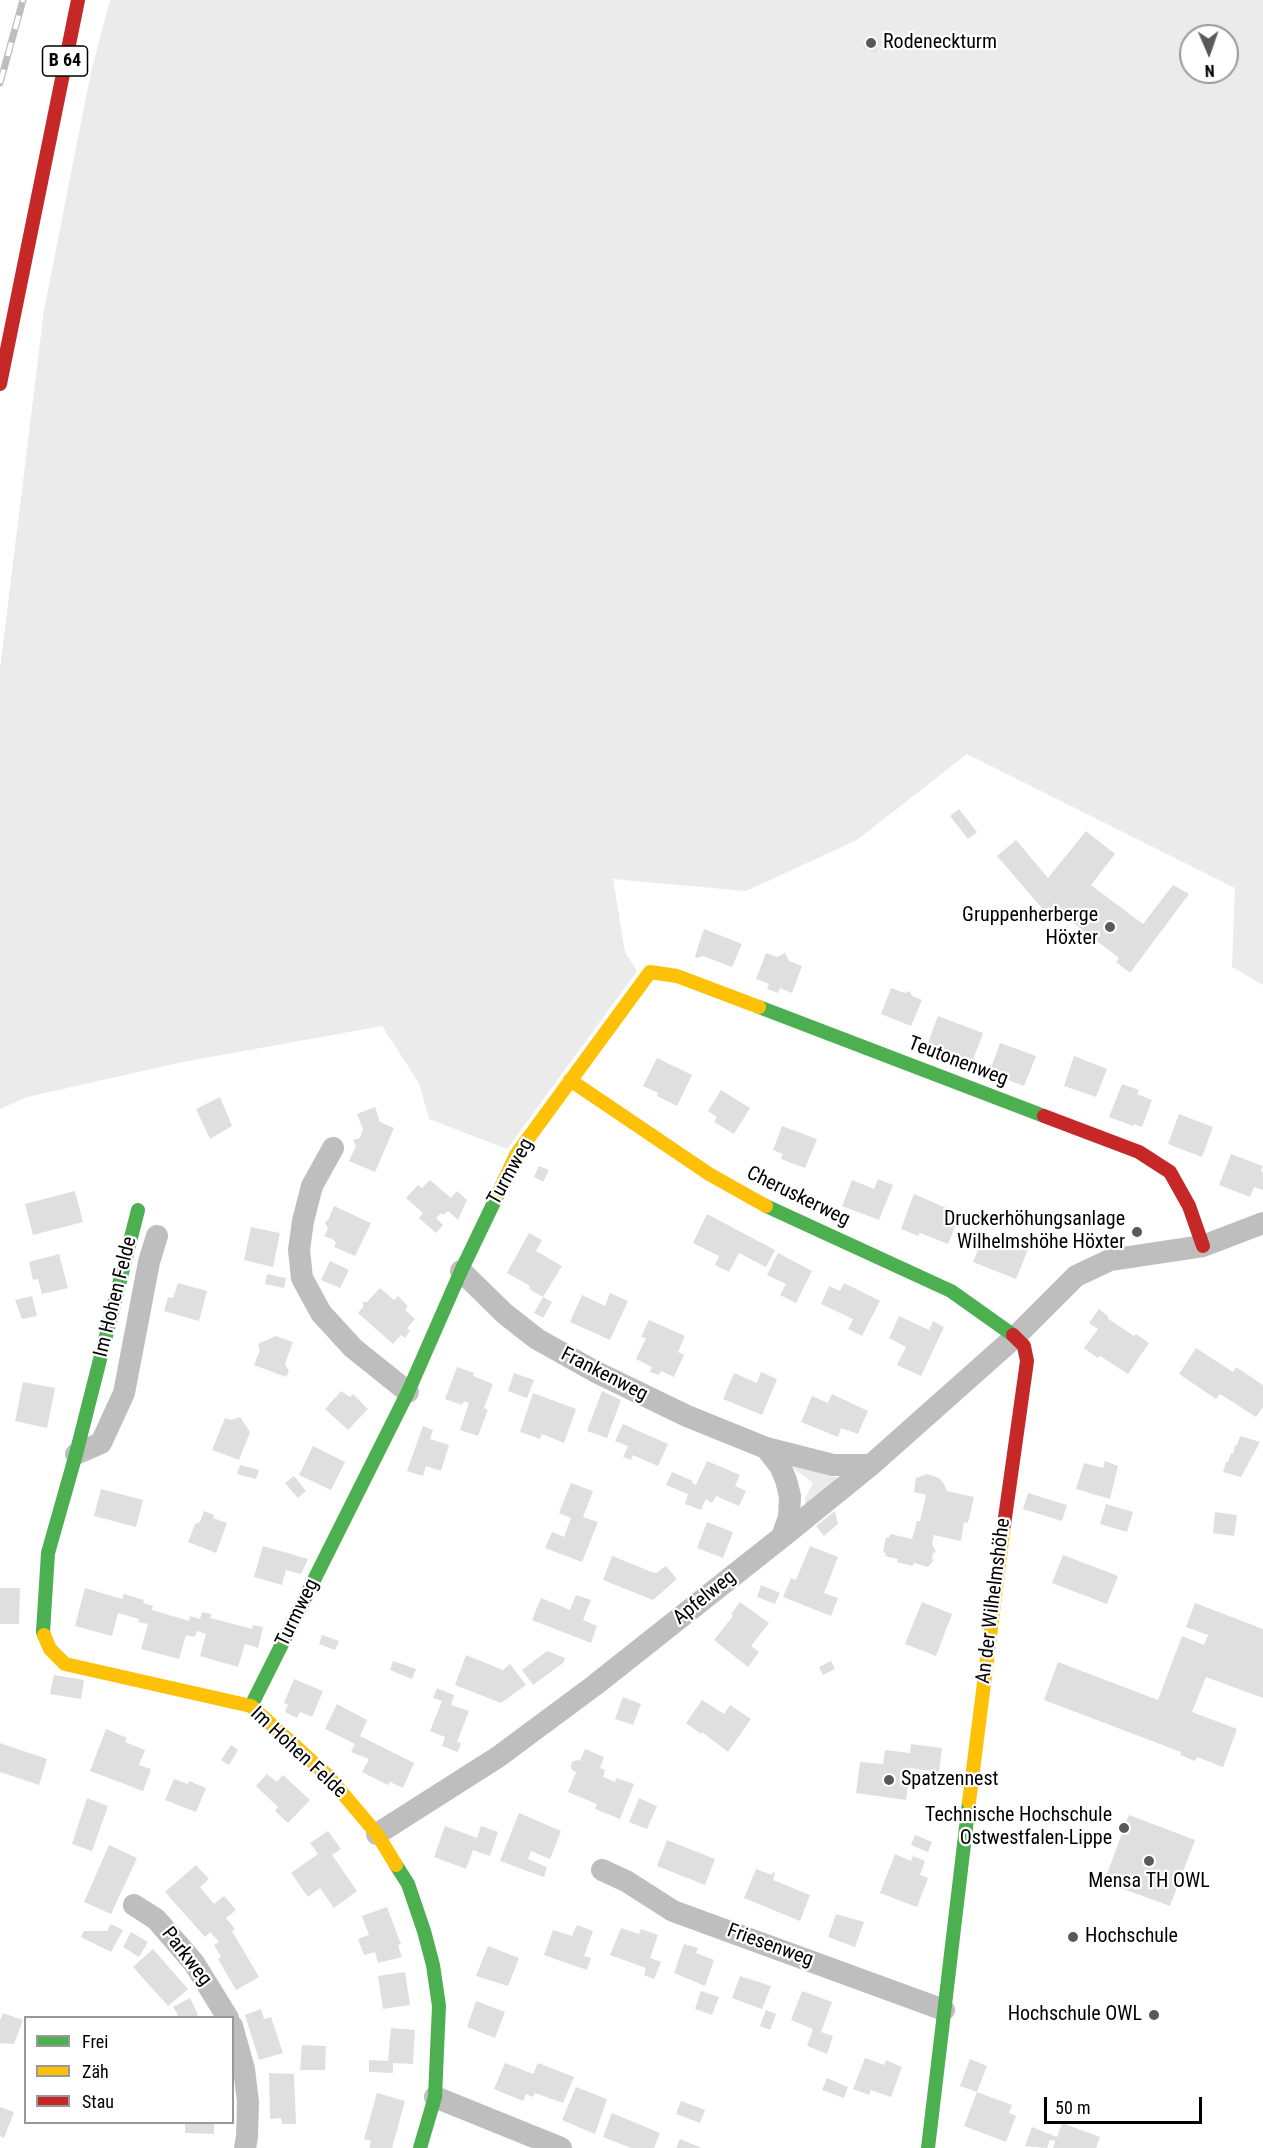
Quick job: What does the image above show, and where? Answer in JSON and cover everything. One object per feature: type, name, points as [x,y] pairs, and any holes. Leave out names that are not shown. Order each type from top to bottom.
[{"type":"street","name":"B 64","points":[[0,384],[78,0]]},
{"type":"street","name":"Turmweg","points":[[252,1706],[408,1392],[461,1271],[516,1155],[650,972]]},
{"type":"street","name":"Teutonenweg","points":[[650,972],[677,976],[1139,1152],[1170,1172],[1190,1206],[1203,1246]]},
{"type":"street","name":"Cheruskerweg","points":[[570,1080],[709,1174],[768,1207],[951,1291],[1015,1337]]},
{"type":"street","points":[[333,1148],[312,1186],[303,1221],[299,1250],[302,1278],[321,1313],[353,1348],[408,1392]]},
{"type":"street","name":"Im Hohen Felde","points":[[138,1210],[76,1454],[48,1553],[43,1632],[50,1649],[65,1664],[252,1706],[328,1776],[377,1834],[408,1884],[434,1965],[440,2006],[435,2097],[420,2148]]},
{"type":"street","points":[[1015,1337],[1076,1276],[1110,1260],[1203,1246],[1263,1223]]},
{"type":"street","name":"Im Hohen Felde","points":[[76,1454],[101,1443],[124,1393],[148,1262],[157,1236]]},
{"type":"street","name":"Frankenweg","points":[[461,1271],[504,1314],[537,1339],[596,1372],[687,1416],[766,1448],[833,1465],[871,1465]]},
{"type":"street","name":"Apfelweg","points":[[377,1834],[498,1758],[595,1685],[871,1465],[1015,1337]]},
{"type":"street","name":"An der Wilhelmshöhe","points":[[928,2148],[994,1600],[1027,1361],[1024,1346],[1015,1337]]},
{"type":"street","points":[[766,1448],[780,1466],[790,1496],[789,1516],[782,1537]]},
{"type":"street","name":"Friesenweg","points":[[602,1870],[626,1881],[673,1911],[944,2010]]},
{"type":"street","name":"Parkweg","points":[[134,1905],[156,1919],[194,1963],[227,2016]]},
{"type":"street","points":[[234,2033],[244,2069],[248,2102],[245,2148]]},
{"type":"street","points":[[435,2097],[561,2148]]},
{"type":"shaded area","points":[[110,0],[1263,0],[1263,985],[1232,967],[1235,888],[967,754],[857,840],[746,891],[613,879],[625,952],[637,971],[507,1149],[429,1119],[419,1083],[382,1026],[183,1062],[27,1097],[0,1109],[0,669],[44,310],[91,72]]},
{"type":"shaded area","points":[[785,1462],[855,1481],[806,1521],[805,1498],[813,1483]]},
{"type":"building","name":"Rodeneckturm","points":[[866,37],[879,41],[876,52],[863,49]]},
{"type":"building","points":[[959,809],[977,832],[968,839],[950,816]]},
{"type":"building","points":[[1086,831],[1115,854],[1091,885],[1143,924],[1173,885],[1189,894],[1130,973],[1116,962],[1119,958],[1054,908],[1047,914],[997,856],[1016,840],[1048,878]]},
{"type":"building","points":[[704,929],[742,944],[732,967],[703,956],[697,958],[695,956]]},
{"type":"building","points":[[766,953],[777,957],[785,953],[789,961],[802,966],[792,993],[780,988],[778,993],[767,989],[769,984],[756,979]]},
{"type":"building","points":[[891,988],[905,993],[910,991],[912,996],[922,1000],[911,1026],[881,1014]]},
{"type":"building","points":[[938,1016],[983,1033],[970,1068],[925,1051]]},
{"type":"building","points":[[1000,1043],[1036,1056],[1024,1086],[989,1073]]},
{"type":"building","points":[[1074,1056],[1107,1069],[1096,1097],[1064,1086]]},
{"type":"building","points":[[657,1058],[692,1075],[677,1106],[643,1086]]},
{"type":"building","points":[[1122,1084],[1139,1090],[1137,1094],[1152,1100],[1142,1127],[1109,1117]]},
{"type":"building","points":[[721,1090],[750,1108],[734,1134],[714,1122],[717,1117],[708,1111]]},
{"type":"building","points":[[220,1097],[232,1126],[210,1139],[196,1109]]},
{"type":"building","points":[[375,1107],[380,1122],[394,1128],[375,1172],[349,1161],[356,1146],[353,1140],[360,1138],[363,1129],[357,1114]]},
{"type":"building","points":[[1179,1114],[1213,1127],[1202,1157],[1168,1144]]},
{"type":"building","points":[[782,1126],[817,1139],[805,1168],[781,1159],[783,1154],[773,1150]]},
{"type":"building","points":[[1231,1154],[1263,1166],[1261,1171],[1263,1172],[1263,1190],[1254,1187],[1250,1197],[1219,1185]]},
{"type":"building","points":[[539,1166],[549,1170],[543,1182],[534,1177]]},
{"type":"building","points":[[878,1179],[893,1185],[879,1220],[842,1206],[852,1180],[874,1189]]},
{"type":"building","points":[[430,1180],[451,1198],[457,1191],[467,1200],[458,1220],[448,1211],[436,1218],[443,1225],[436,1233],[419,1218],[423,1213],[406,1198],[418,1185],[422,1188]]},
{"type":"building","points":[[75,1191],[83,1222],[33,1235],[25,1204]]},
{"type":"building","points":[[914,1194],[960,1214],[948,1244],[920,1233],[918,1236],[901,1229]]},
{"type":"building","points":[[334,1206],[371,1223],[355,1256],[334,1247],[336,1243],[334,1240],[324,1236],[328,1229],[325,1222]]},
{"type":"building","points":[[707,1214],[775,1250],[766,1267],[739,1253],[729,1272],[715,1265],[719,1256],[693,1243]]},
{"type":"building","points":[[251,1227],[280,1233],[273,1267],[244,1260]]},
{"type":"building","points":[[529,1233],[542,1240],[536,1251],[562,1266],[543,1297],[529,1289],[530,1286],[507,1273]]},
{"type":"building","points":[[984,1234],[998,1239],[996,1244],[1009,1249],[1013,1240],[1029,1247],[1016,1279],[973,1262]]},
{"type":"building","points":[[778,1253],[812,1271],[796,1303],[780,1295],[786,1284],[767,1275]]},
{"type":"building","points":[[59,1254],[68,1288],[42,1294],[38,1279],[33,1280],[29,1262]]},
{"type":"building","points":[[330,1261],[349,1270],[340,1288],[321,1280]]},
{"type":"building","points":[[267,1274],[286,1278],[284,1288],[265,1284]]},
{"type":"building","points":[[178,1283],[207,1291],[199,1321],[164,1311],[168,1297],[173,1298]]},
{"type":"building","points":[[844,1283],[880,1301],[862,1336],[848,1329],[853,1319],[821,1304],[829,1286],[840,1291]]},
{"type":"building","points":[[380,1288],[394,1300],[398,1296],[408,1306],[405,1310],[415,1319],[407,1328],[410,1331],[405,1338],[401,1335],[393,1344],[358,1313],[363,1307],[363,1302],[367,1302]]},
{"type":"building","points":[[610,1293],[628,1301],[610,1340],[570,1322],[582,1295],[605,1306]]},
{"type":"building","points":[[32,1296],[37,1316],[22,1319],[15,1300]]},
{"type":"building","points":[[543,1297],[552,1302],[543,1318],[534,1313]]},
{"type":"building","points":[[1099,1309],[1109,1317],[1107,1318],[1149,1343],[1128,1374],[1084,1348],[1098,1329],[1089,1323]]},
{"type":"building","points":[[899,1316],[929,1330],[933,1321],[944,1327],[921,1376],[897,1365],[906,1347],[889,1338]]},
{"type":"building","points":[[649,1320],[685,1336],[678,1352],[684,1355],[674,1377],[661,1371],[659,1375],[650,1372],[652,1367],[636,1359],[646,1338],[641,1337]]},
{"type":"building","points":[[276,1336],[293,1342],[285,1364],[289,1371],[286,1377],[254,1365],[260,1350],[258,1344]]},
{"type":"building","points":[[1196,1348],[1233,1372],[1236,1367],[1263,1385],[1263,1407],[1256,1417],[1220,1394],[1216,1399],[1179,1374]]},
{"type":"building","points":[[457,1367],[474,1373],[473,1376],[493,1384],[484,1408],[488,1410],[478,1436],[460,1430],[469,1403],[464,1401],[462,1405],[445,1399]]},
{"type":"building","points":[[761,1372],[777,1379],[762,1415],[723,1399],[734,1373],[757,1383]]},
{"type":"building","points":[[514,1373],[534,1380],[527,1398],[508,1391]]},
{"type":"building","points":[[23,1382],[55,1388],[47,1428],[15,1421]]},
{"type":"building","points":[[341,1391],[350,1397],[353,1394],[368,1409],[348,1430],[325,1409]]},
{"type":"building","points":[[602,1391],[621,1400],[607,1438],[587,1431]]},
{"type":"building","points":[[533,1393],[576,1409],[564,1443],[542,1434],[540,1439],[520,1432]]},
{"type":"building","points":[[832,1394],[868,1411],[858,1434],[841,1428],[838,1437],[801,1422],[812,1396],[828,1403]]},
{"type":"building","points":[[240,1417],[250,1432],[239,1460],[212,1450],[225,1418],[231,1420]]},
{"type":"building","points":[[623,1424],[668,1444],[658,1466],[633,1455],[631,1460],[623,1457],[628,1446],[615,1441]]},
{"type":"building","points":[[423,1426],[433,1430],[430,1439],[449,1445],[441,1471],[426,1466],[423,1476],[407,1471]]},
{"type":"building","points":[[1240,1436],[1260,1442],[1241,1477],[1223,1472]]},
{"type":"building","points":[[313,1446],[345,1462],[331,1490],[299,1475]]},
{"type":"building","points":[[707,1461],[740,1475],[735,1486],[746,1491],[739,1506],[716,1496],[712,1503],[706,1499],[701,1510],[685,1504],[688,1494],[666,1485],[672,1472],[693,1481],[692,1483],[696,1485]]},
{"type":"building","points":[[1105,1461],[1118,1466],[1110,1499],[1076,1489],[1084,1463],[1103,1468]]},
{"type":"building","points":[[240,1465],[259,1470],[256,1479],[237,1474]]},
{"type":"building","points":[[927,1474],[939,1478],[947,1491],[974,1497],[968,1523],[964,1522],[961,1541],[934,1535],[932,1544],[936,1552],[933,1553],[932,1559],[934,1560],[928,1567],[914,1563],[913,1566],[897,1562],[898,1559],[885,1556],[886,1553],[883,1552],[886,1537],[889,1538],[890,1534],[912,1539],[917,1521],[920,1521],[926,1495],[914,1492],[916,1478]]},
{"type":"building","points":[[294,1476],[306,1491],[298,1498],[285,1483]]},
{"type":"building","points":[[571,1483],[593,1491],[583,1517],[598,1522],[582,1562],[545,1548],[552,1532],[564,1537],[571,1518],[559,1513]]},
{"type":"building","points":[[101,1489],[143,1500],[136,1527],[94,1516]]},
{"type":"building","points":[[1028,1493],[1067,1505],[1062,1521],[1023,1509]]},
{"type":"building","points":[[1106,1504],[1133,1512],[1127,1532],[1100,1524]]},
{"type":"building","points":[[204,1511],[214,1515],[213,1518],[227,1523],[216,1553],[188,1542],[195,1524],[200,1522]]},
{"type":"building","points":[[835,1511],[838,1524],[824,1536],[816,1526]]},
{"type":"building","points":[[1215,1512],[1237,1515],[1234,1536],[1213,1533]]},
{"type":"building","points":[[707,1522],[733,1532],[723,1558],[697,1548]]},
{"type":"building","points":[[263,1546],[308,1559],[301,1574],[286,1570],[282,1585],[254,1577]]},
{"type":"building","points":[[810,1546],[838,1557],[824,1593],[838,1598],[831,1616],[783,1597],[791,1578],[796,1580]]},
{"type":"building","points":[[1063,1555],[1118,1576],[1107,1604],[1052,1583]]},
{"type":"building","points":[[612,1556],[656,1573],[666,1566],[677,1579],[653,1600],[603,1580]]},
{"type":"building","points":[[761,1585],[780,1593],[775,1604],[757,1597]]},
{"type":"building","points":[[0,1588],[20,1588],[19,1624],[0,1624]]},
{"type":"building","points":[[85,1588],[122,1599],[124,1594],[144,1600],[143,1603],[153,1606],[152,1610],[189,1621],[190,1616],[200,1619],[202,1612],[212,1614],[210,1618],[252,1629],[253,1625],[263,1627],[258,1648],[245,1644],[238,1667],[200,1656],[206,1634],[197,1631],[195,1637],[186,1635],[179,1659],[141,1649],[148,1624],[138,1622],[139,1619],[118,1613],[112,1636],[75,1626]]},
{"type":"building","points":[[576,1595],[591,1600],[583,1620],[597,1626],[591,1643],[532,1620],[541,1598],[570,1610]]},
{"type":"building","points":[[740,1602],[769,1623],[751,1646],[759,1652],[748,1667],[714,1640],[733,1616],[731,1614]]},
{"type":"building","points":[[922,1602],[952,1614],[936,1656],[905,1644]]},
{"type":"building","points":[[1195,1603],[1263,1629],[1263,1698],[1206,1677],[1192,1712],[1237,1729],[1223,1767],[1197,1757],[1195,1761],[1180,1755],[1181,1752],[1044,1700],[1058,1662],[1158,1700],[1182,1636],[1204,1645],[1208,1635],[1186,1627]]},
{"type":"building","points":[[322,1635],[339,1641],[335,1650],[319,1644]]},
{"type":"building","points":[[547,1651],[565,1658],[563,1663],[533,1685],[522,1670]]},
{"type":"building","points":[[466,1655],[503,1670],[510,1664],[526,1685],[501,1703],[455,1685]]},
{"type":"building","points":[[393,1661],[416,1669],[412,1679],[390,1670]]},
{"type":"building","points":[[831,1661],[835,1669],[823,1675],[819,1667]]},
{"type":"building","points":[[54,1675],[84,1680],[81,1699],[50,1694]]},
{"type":"building","points":[[294,1679],[323,1691],[312,1717],[300,1712],[297,1718],[285,1712],[288,1705],[284,1703]]},
{"type":"building","points":[[437,1688],[454,1695],[451,1705],[469,1711],[457,1742],[461,1743],[458,1752],[442,1746],[445,1737],[430,1731],[442,1701],[433,1698]]},
{"type":"building","points":[[623,1697],[641,1704],[633,1725],[615,1719]]},
{"type":"building","points":[[702,1700],[724,1714],[730,1705],[751,1719],[728,1752],[686,1723]]},
{"type":"building","points":[[337,1704],[367,1720],[360,1736],[414,1763],[403,1788],[390,1782],[388,1785],[362,1772],[369,1759],[351,1752],[355,1744],[325,1729]]},
{"type":"building","points":[[106,1729],[127,1738],[125,1742],[145,1750],[139,1765],[151,1769],[143,1791],[90,1771]]},
{"type":"building","points":[[0,1743],[47,1759],[39,1785],[0,1772]]},
{"type":"building","points":[[911,1744],[942,1748],[939,1772],[910,1768],[906,1800],[856,1793],[860,1762],[883,1764],[885,1750],[910,1753]]},
{"type":"building","points":[[231,1745],[238,1750],[229,1765],[221,1760]]},
{"type":"building","points":[[585,1749],[604,1757],[600,1768],[605,1770],[603,1777],[615,1782],[616,1778],[634,1784],[620,1819],[595,1809],[597,1804],[568,1792],[576,1772],[572,1770],[572,1762],[580,1761]]},
{"type":"building","points":[[267,1774],[277,1782],[283,1775],[310,1800],[288,1823],[275,1811],[278,1807],[256,1786]]},
{"type":"building","points":[[174,1779],[188,1784],[189,1781],[206,1788],[196,1812],[165,1800]]},
{"type":"building","points":[[87,1798],[108,1806],[92,1851],[72,1844]]},
{"type":"building","points":[[639,1798],[657,1806],[647,1829],[629,1822]]},
{"type":"building","points":[[519,1813],[561,1831],[550,1859],[531,1851],[528,1859],[547,1867],[544,1877],[500,1861]]},
{"type":"building","name":"Mensa TH OWL","points":[[1129,1815],[1195,1840],[1170,1906],[1104,1882],[1122,1833],[1117,1831],[1121,1822],[1125,1824]]},
{"type":"building","points":[[445,1826],[477,1838],[481,1826],[498,1832],[490,1856],[473,1850],[466,1869],[434,1857]]},
{"type":"building","points":[[328,1831],[341,1849],[332,1855],[357,1891],[334,1908],[320,1888],[308,1897],[291,1873],[318,1854],[310,1843]]},
{"type":"building","points":[[915,1835],[932,1842],[928,1852],[911,1845]]},
{"type":"building","points":[[667,1840],[715,1859],[705,1885],[657,1866]]},
{"type":"building","points":[[109,1845],[137,1858],[111,1914],[84,1902]]},
{"type":"building","points":[[895,1854],[911,1861],[913,1856],[925,1861],[920,1875],[928,1878],[917,1907],[880,1893]]},
{"type":"building","points":[[196,1865],[209,1879],[200,1887],[214,1904],[224,1896],[236,1910],[226,1918],[235,1929],[232,1931],[259,1977],[236,1990],[218,1959],[221,1957],[214,1945],[219,1942],[210,1932],[205,1937],[165,1892]]},
{"type":"building","points":[[756,1869],[772,1875],[773,1872],[775,1873],[773,1880],[810,1895],[800,1921],[744,1898]]},
{"type":"building","points":[[387,1907],[401,1944],[398,1945],[402,1957],[378,1963],[375,1952],[364,1955],[358,1939],[369,1935],[362,1916]]},
{"type":"building","points":[[836,1914],[864,1922],[855,1947],[828,1937]]},
{"type":"building","points":[[111,1924],[123,1930],[111,1952],[81,1937],[84,1931],[107,1931]]},
{"type":"building","points":[[577,1925],[593,1931],[584,1956],[591,1958],[587,1970],[544,1955],[553,1930],[572,1936]]},
{"type":"building","points":[[621,1928],[639,1934],[641,1929],[658,1935],[650,1958],[661,1962],[654,1979],[644,1975],[646,1968],[610,1955]]},
{"type":"building","points":[[131,1932],[148,1942],[139,1957],[123,1947]]},
{"type":"building","points":[[684,1944],[698,1948],[696,1953],[714,1960],[705,1986],[674,1973]]},
{"type":"building","points":[[488,1946],[519,1958],[508,1986],[476,1976]]},
{"type":"building","points":[[153,1949],[188,1989],[168,2006],[133,1967]]},
{"type":"building","points":[[405,1972],[410,2005],[383,2009],[378,1976]]},
{"type":"building","points":[[740,1976],[771,1986],[762,2009],[732,1998]]},
{"type":"building","points":[[701,1991],[719,1997],[712,2015],[695,2009]]},
{"type":"building","points":[[802,1991],[832,2002],[821,2032],[833,2036],[827,2054],[807,2046],[813,2029],[791,2020]]},
{"type":"building","points":[[190,1998],[198,2015],[176,2016],[178,2015],[173,2007]]},
{"type":"building","points":[[476,2001],[505,2012],[495,2038],[467,2027]]},
{"type":"building","points":[[261,2009],[264,2019],[271,2017],[283,2053],[259,2060],[245,2015]]},
{"type":"building","points":[[766,2010],[776,2014],[770,2030],[760,2026]]},
{"type":"building","points":[[3,2013],[23,2020],[14,2044],[0,2043],[0,2020]]},
{"type":"building","points":[[391,2028],[415,2030],[413,2064],[393,2063],[393,2073],[369,2072],[369,2060],[388,2061]]},
{"type":"building","points":[[302,2045],[326,2046],[325,2070],[300,2070]]},
{"type":"building","points":[[865,2058],[884,2065],[886,2060],[902,2067],[891,2097],[871,2090],[869,2095],[853,2089]]},
{"type":"building","points":[[970,2059],[987,2066],[977,2092],[960,2086]]},
{"type":"building","points":[[505,2063],[533,2074],[538,2063],[574,2077],[563,2103],[535,2093],[533,2097],[526,2094],[523,2101],[494,2089]]},
{"type":"building","points":[[269,2073],[294,2074],[296,2124],[282,2124],[281,2118],[270,2119]]},
{"type":"building","points":[[827,2078],[848,2087],[844,2098],[822,2090]]},
{"type":"building","points":[[576,2087],[607,2099],[595,2134],[562,2120]]},
{"type":"building","points":[[977,2092],[1012,2105],[1009,2113],[1016,2116],[1006,2142],[964,2126]]},
{"type":"building","points":[[377,2093],[405,2101],[392,2148],[369,2148],[371,2141],[364,2139]]},
{"type":"building","points":[[681,2101],[705,2110],[700,2123],[676,2114]]},
{"type":"building","points":[[0,2107],[14,2112],[4,2138],[0,2136]]},
{"type":"building","points":[[612,2113],[660,2133],[654,2148],[631,2148],[603,2137]]},
{"type":"building","points":[[1062,2123],[1100,2137],[1096,2148],[1053,2148],[1055,2141],[1050,2140],[1047,2148],[1025,2146],[1032,2127],[1057,2137]]},
{"type":"building","points":[[185,2124],[214,2124],[214,2134],[185,2133]]},
{"type":"building","points":[[680,2139],[702,2148],[676,2148]]},
{"type":"railway","points":[[0,83],[23,0]]},
{"type":"traffic: fast","points":[[759,1007],[1044,1116]]},
{"type":"traffic: fast","points":[[251,1706],[408,1392],[461,1271],[498,1194]]},
{"type":"traffic: fast","points":[[766,1206],[951,1291],[1013,1335]]},
{"type":"traffic: fast","points":[[44,1635],[48,1553],[76,1454],[138,1210]]},
{"type":"traffic: fast","points":[[928,2148],[969,1802]]},
{"type":"traffic: fast","points":[[396,1865],[408,1884],[424,1931],[433,1965],[439,2006],[435,2097],[420,2148]]},
{"type":"traffic: slow","points":[[498,1194],[516,1155],[650,972],[677,976],[759,1007]]},
{"type":"traffic: slow","points":[[570,1080],[709,1174],[766,1206]]},
{"type":"traffic: slow","points":[[969,1802],[1004,1525]]},
{"type":"traffic: slow","points":[[44,1635],[50,1649],[65,1664],[251,1706],[328,1776],[377,1834],[396,1865]]},
{"type":"traffic: jam","points":[[0,384],[78,0]]},
{"type":"traffic: jam","points":[[1044,1116],[1139,1152],[1170,1172],[1189,1206],[1203,1246]]},
{"type":"traffic: jam","points":[[1004,1525],[1027,1361],[1024,1346],[1013,1335]]},
{"type":"place","name":"Rodeneckturm","points":[[871,43]]},
{"type":"place","name":"Gruppenherberge Höxter","points":[[1110,927]]},
{"type":"place","name":"Druckerhöhungsanlage Wilhelmshöhe Höxter","points":[[1137,1232]]},
{"type":"place","name":"Spatzennest","points":[[889,1780]]},
{"type":"place","name":"Technische Hochschule Ostwestfalen-Lippe","points":[[1124,1828]]},
{"type":"place","name":"Mensa TH OWL","points":[[1149,1861]]},
{"type":"place","name":"Hochschule","points":[[1073,1937]]},
{"type":"place","name":"Hochschule OWL","points":[[1154,2015]]}]
